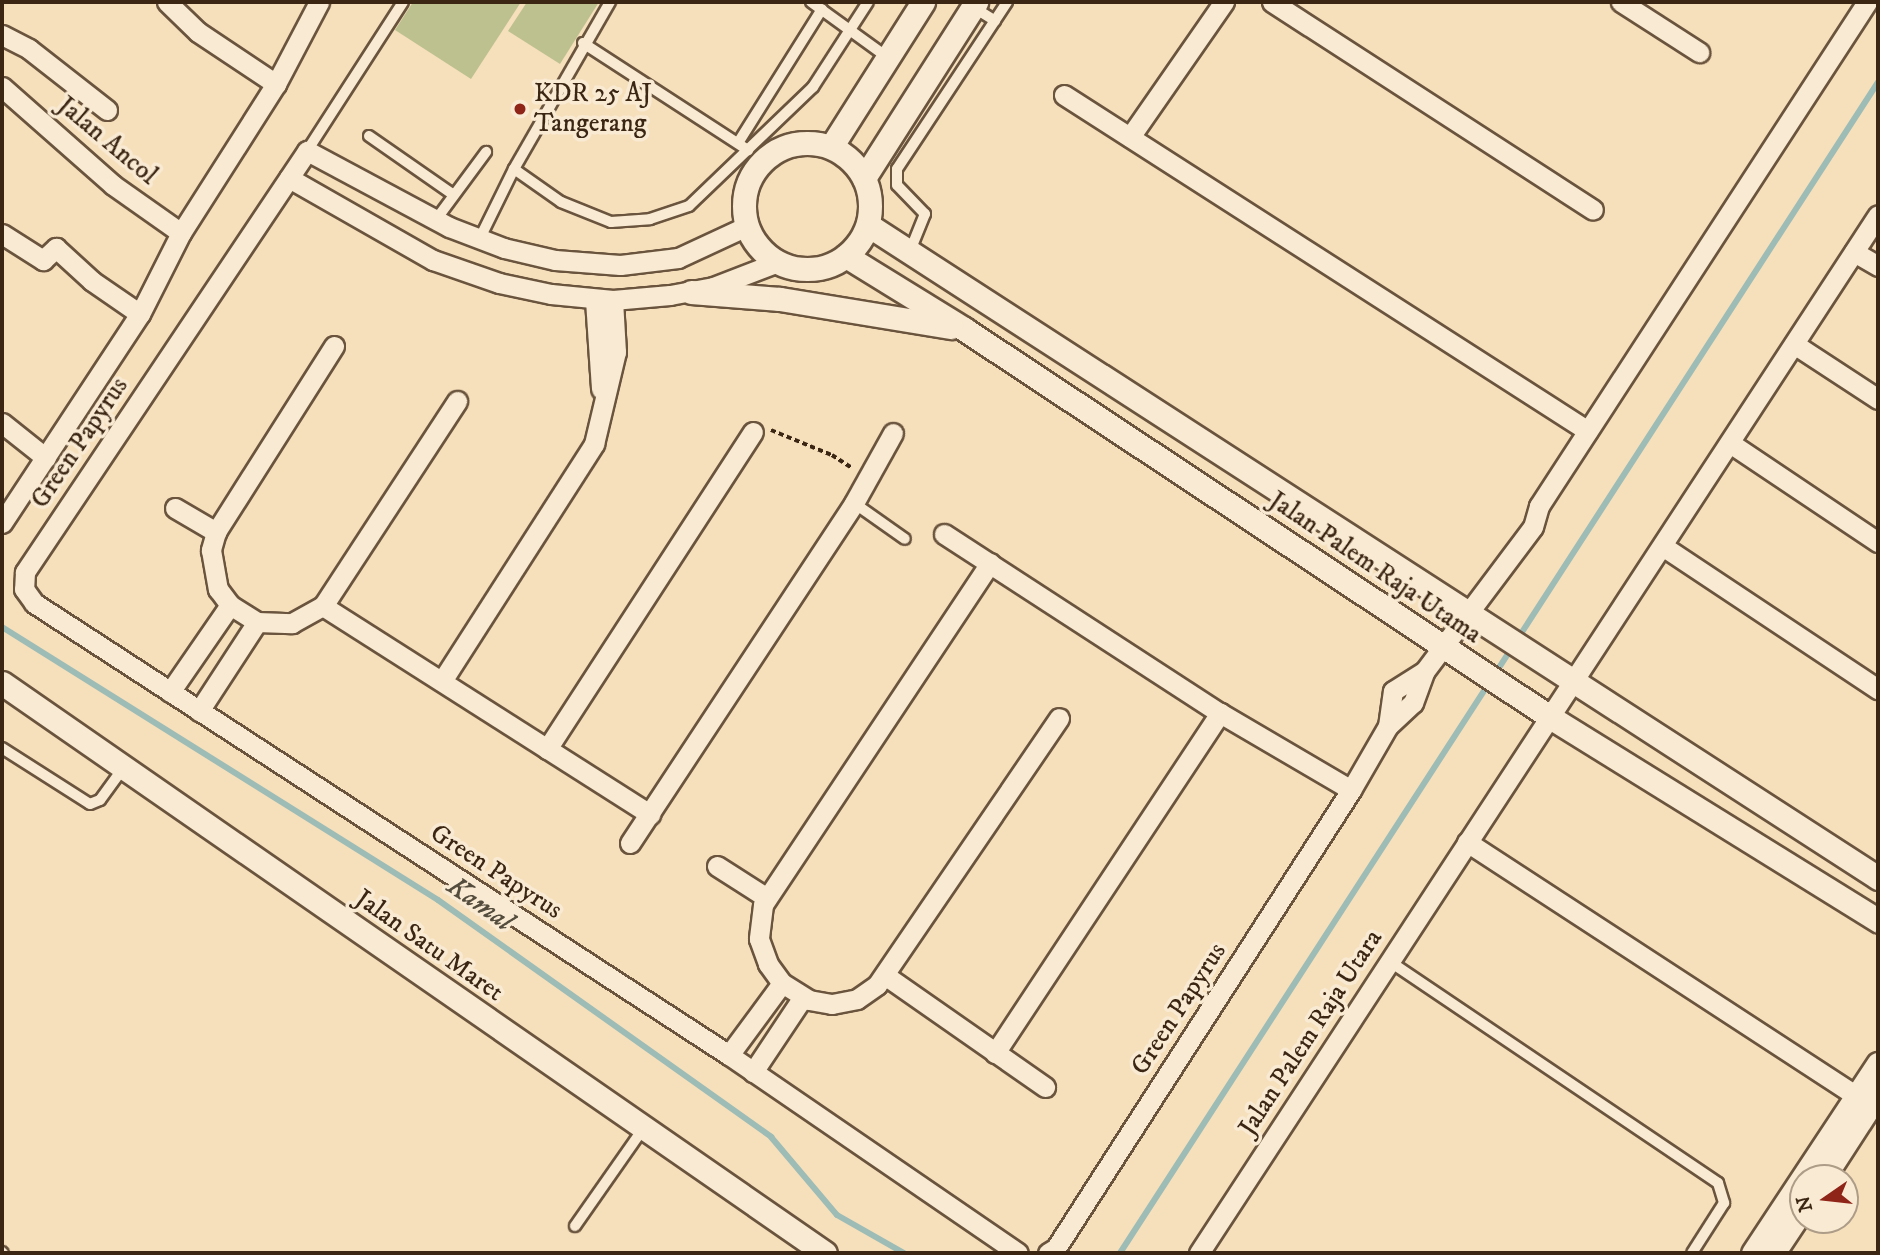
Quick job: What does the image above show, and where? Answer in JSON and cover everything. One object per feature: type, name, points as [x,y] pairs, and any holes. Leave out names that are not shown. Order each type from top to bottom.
[{"type":"street","points":[[167,2],[198,32],[276,84]]},
{"type":"street","points":[[2,523],[140,314],[181,233],[276,84],[319,2]]},
{"type":"street","points":[[831,147],[923,2]]},
{"type":"street","points":[[1130,137],[1224,2]]},
{"type":"street","points":[[1272,2],[1593,210]]},
{"type":"street","points":[[1621,2],[1699,52]]},
{"type":"street","name":"Green Papyrus","points":[[1048,1253],[1056,1248],[1352,790],[1388,726],[1413,703],[1424,672],[1507,558],[1515,529],[1539,506],[1867,2]]},
{"type":"street","points":[[864,178],[974,4]]},
{"type":"street","points":[[2,35],[29,49],[107,110]]},
{"type":"street","name":"Jalan Ancol","points":[[2,87],[113,185],[181,233]]},
{"type":"street","points":[[1063,95],[1588,431]]},
{"type":"street","points":[[792,144],[831,147],[850,160],[864,178],[870,201],[867,225],[846,256],[817,269],[778,262],[759,247],[747,226],[745,194],[764,159],[792,144]]},
{"type":"street","points":[[747,226],[694,253],[620,265],[555,260],[479,240],[435,221],[307,151],[289,178],[372,228],[453,268],[525,290],[604,300],[691,292],[780,299],[964,329]]},
{"type":"street","name":"Green Papyrus","points":[[289,178],[23,576],[24,589],[34,603],[729,1055],[1018,1253]]},
{"type":"street","name":"Jalan Palem Raja Utara","points":[[1199,1253],[1467,842],[1664,547],[1878,215]]},
{"type":"street","name":"Jalan Palem Raja Utama","points":[[867,225],[1469,610],[1573,682],[1878,878]]},
{"type":"street","points":[[2,234],[43,260],[56,248],[92,281],[140,314]]},
{"type":"street","points":[[1854,251],[1878,267]]},
{"type":"street","name":"Jalan Palem Raja Utama","points":[[846,256],[964,329],[1550,717],[1878,920]]},
{"type":"street","points":[[691,292],[778,262]]},
{"type":"street","points":[[442,681],[594,444],[603,418],[616,352],[604,300]]},
{"type":"street","points":[[1794,344],[1878,399]]},
{"type":"street","points":[[334,346],[216,532],[212,570],[230,605],[257,622],[292,623],[323,606],[457,401]]},
{"type":"street","points":[[2,423],[46,458]]},
{"type":"street","points":[[547,749],[753,432]]},
{"type":"street","points":[[630,843],[868,480],[893,433]]},
{"type":"street","points":[[1730,443],[1878,542]]},
{"type":"street","points":[[175,508],[216,532]]},
{"type":"street","points":[[944,534],[1220,713],[1352,790]]},
{"type":"street","points":[[1664,547],[1878,689]]},
{"type":"street","points":[[990,563],[767,898],[760,913],[760,939],[768,964],[782,983],[803,997],[824,1003],[849,1002],[870,992],[886,976],[1059,718]]},
{"type":"street","points":[[170,692],[230,605]]},
{"type":"street","points":[[323,606],[650,814]]},
{"type":"street","points":[[198,711],[257,622]]},
{"type":"street","name":"Jalan Satu Maret","points":[[2,683],[825,1253]]},
{"type":"street","points":[[995,1053],[1220,713]]},
{"type":"street","points":[[1467,842],[1868,1095]]},
{"type":"street","points":[[717,866],[767,898]]},
{"type":"street","points":[[886,976],[1045,1087]]},
{"type":"street","points":[[729,1055],[782,983]]},
{"type":"street","points":[[753,1072],[803,997]]},
{"type":"street","points":[[1831,1164],[1868,1095],[1878,1064]]},
{"type":"street","points":[[1753,1253],[1868,1095]]},
{"type":"street","points":[[1773,1253],[1789,1229]]},
{"type":"lane","points":[[307,151],[403,2]]},
{"type":"lane","points":[[479,240],[514,169],[583,43],[610,2]]},
{"type":"lane","points":[[811,2],[888,58]]},
{"type":"lane","points":[[514,169],[561,202],[611,222],[650,219],[689,206],[813,87],[868,2]]},
{"type":"lane","points":[[910,251],[925,214],[897,186],[897,170],[1007,2]]},
{"type":"lane","points":[[974,4],[995,21]]},
{"type":"lane","points":[[738,143],[822,9]]},
{"type":"lane","points":[[583,43],[748,150]]},
{"type":"lane","points":[[369,136],[454,195]]},
{"type":"lane","points":[[435,221],[486,152]]},
{"type":"lane","points":[[853,503],[905,539]]},
{"type":"lane","points":[[2,748],[90,804],[100,800],[123,768]]},
{"type":"lane","points":[[1389,961],[1718,1183],[1724,1203],[1692,1253]]},
{"type":"lane","points":[[575,1226],[643,1129]]},
{"type":"path","points":[[753,432],[773,429],[832,455],[868,480]]},
{"type":"green space","points":[[413,2],[521,2],[471,79],[395,30]]},
{"type":"green space","points":[[527,2],[599,2],[560,64],[508,31]]},
{"type":"waterway","points":[[1120,1253],[1878,82]]},
{"type":"waterway","name":"Kamal","points":[[2,627],[438,900],[771,1137],[837,1215],[904,1253]]},
{"type":"place","name":"KDR 25 AJ Tangerang","points":[[520,109]]}]
